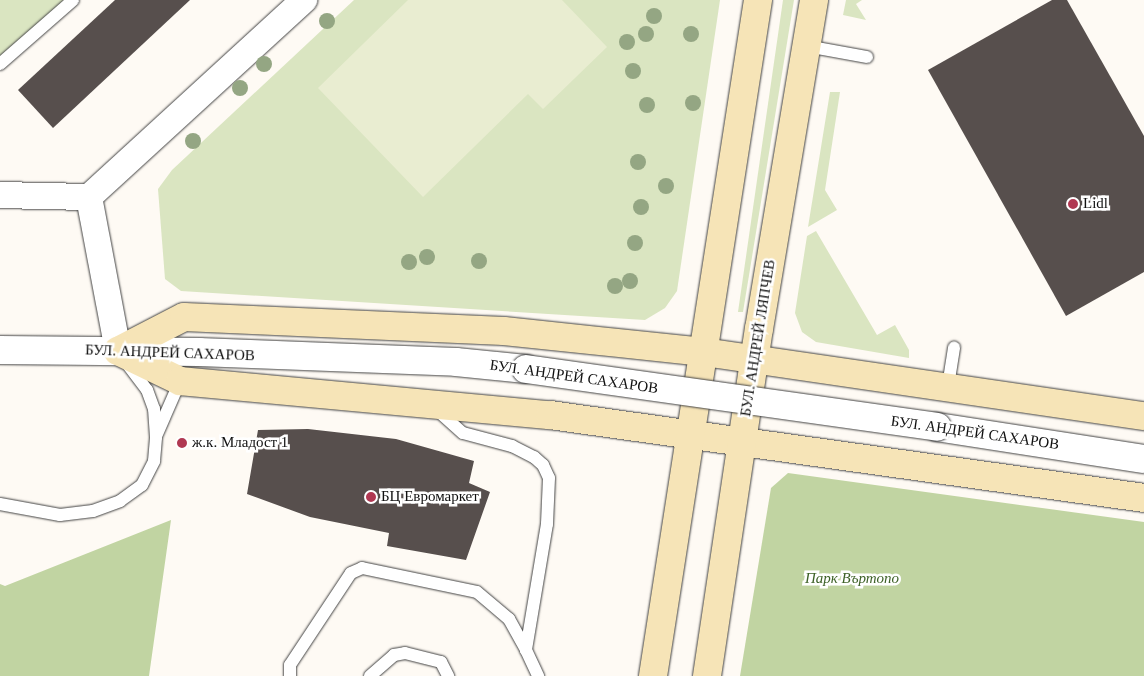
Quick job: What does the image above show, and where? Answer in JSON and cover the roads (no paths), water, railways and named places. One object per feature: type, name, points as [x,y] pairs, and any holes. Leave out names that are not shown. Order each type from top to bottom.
[{"type":"main road","points":[[653,676],[758,0]]},
{"type":"main road","name":"БУЛ. АНДРЕЙ ЛЯПЧЕВ","points":[[707,676],[754,359],[814,0]]},
{"type":"main road","points":[[118,351],[184,317],[504,331],[704,352],[1144,416]]},
{"type":"main road","points":[[118,351],[180,381],[432,406],[550,415],[1144,498]]},
{"type":"street","points":[[1,190],[89,197],[304,0]]},
{"type":"street","points":[[89,197],[118,351]]},
{"type":"street","name":"БУЛ. АНДРЕЙ САХАРОВ","points":[[0,350],[118,351],[456,362],[526,369],[1144,458]]},
{"type":"lane","points":[[0,64],[73,0]]},
{"type":"lane","points":[[806,46],[867,57]]},
{"type":"lane","points":[[948,386],[954,347]]},
{"type":"lane","points":[[0,504],[60,515],[93,512],[120,501],[142,485],[154,461],[156,437],[154,410],[147,390],[118,351]]},
{"type":"lane","points":[[156,437],[180,381]]},
{"type":"lane","points":[[432,406],[463,433],[512,446],[534,457],[543,466],[548,478],[547,524],[526,650]]},
{"type":"lane","points":[[290,676],[290,665],[350,573],[362,568],[477,592],[509,619],[538,676]]},
{"type":"lane","points":[[370,676],[394,655],[405,653],[441,662],[448,676]]},
{"type":"place","name":"Lidl","points":[[1073,204]]},
{"type":"place","name":"ж.к. Младост 1","points":[[182,443]]},
{"type":"place","name":"БЦ Евромаркет","points":[[371,497]]},
{"type":"park label","name":"Парк Въртопо","points":[[852,579]]}]
